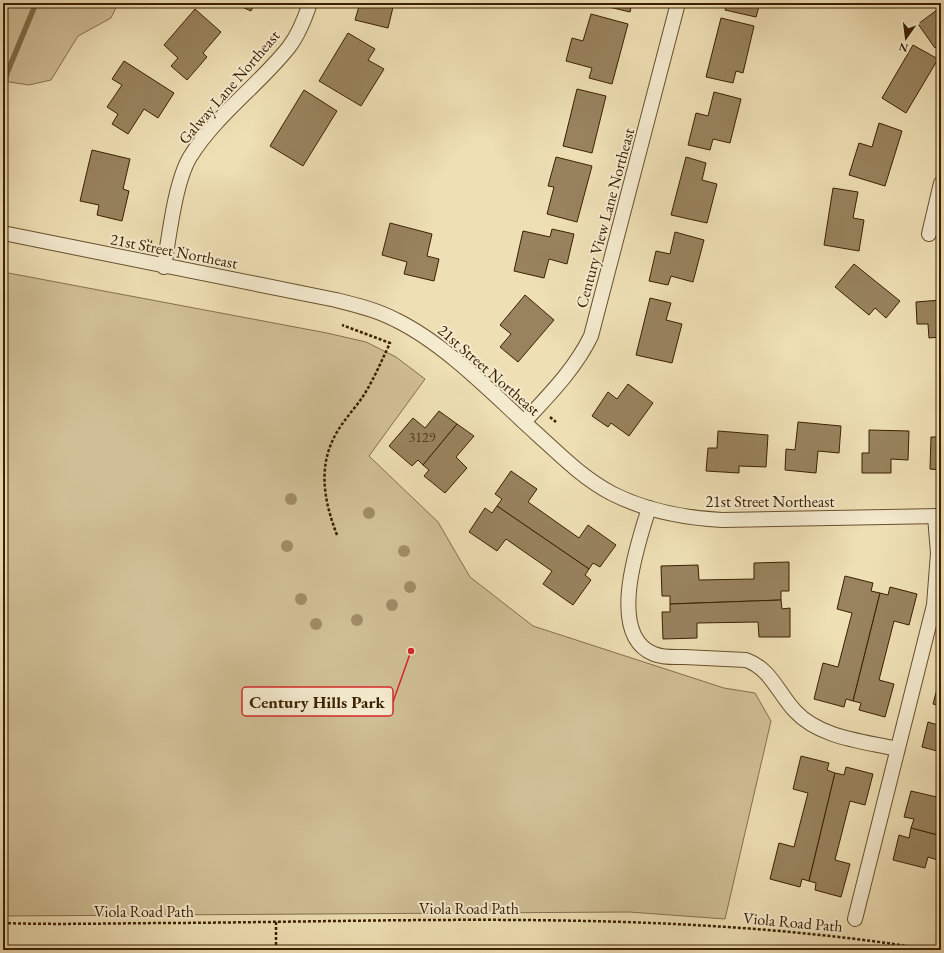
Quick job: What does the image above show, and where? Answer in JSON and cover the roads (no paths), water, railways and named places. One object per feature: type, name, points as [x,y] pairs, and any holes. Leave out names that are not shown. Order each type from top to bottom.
[{"type":"street","name":"Galway Lane Northeast","points":[[164,266],[180,182],[189,158],[211,129],[290,46],[303,24],[310,3]]},
{"type":"street","name":"Century View Lane Northeast","points":[[524,422],[579,358],[591,336],[678,3]]},
{"type":"street","points":[[929,234],[941,183]]},
{"type":"street","name":"21st Street Northeast","points":[[3,234],[336,300],[366,308],[396,320],[447,353],[578,471],[614,494],[649,508],[686,517],[722,520],[938,516]]},
{"type":"street","points":[[649,508],[636,550],[630,583],[629,606],[632,629],[642,646],[655,655],[668,657],[746,660],[755,663],[763,669],[774,682],[796,712],[808,722],[818,728],[839,736],[897,749]]},
{"type":"street","points":[[855,919],[934,599],[938,553],[938,516]]},
{"type":"waterway","points":[[3,89],[7,73],[36,3]]},
{"type":"place","name":"Century Hills Park","points":[[411,651]]}]
